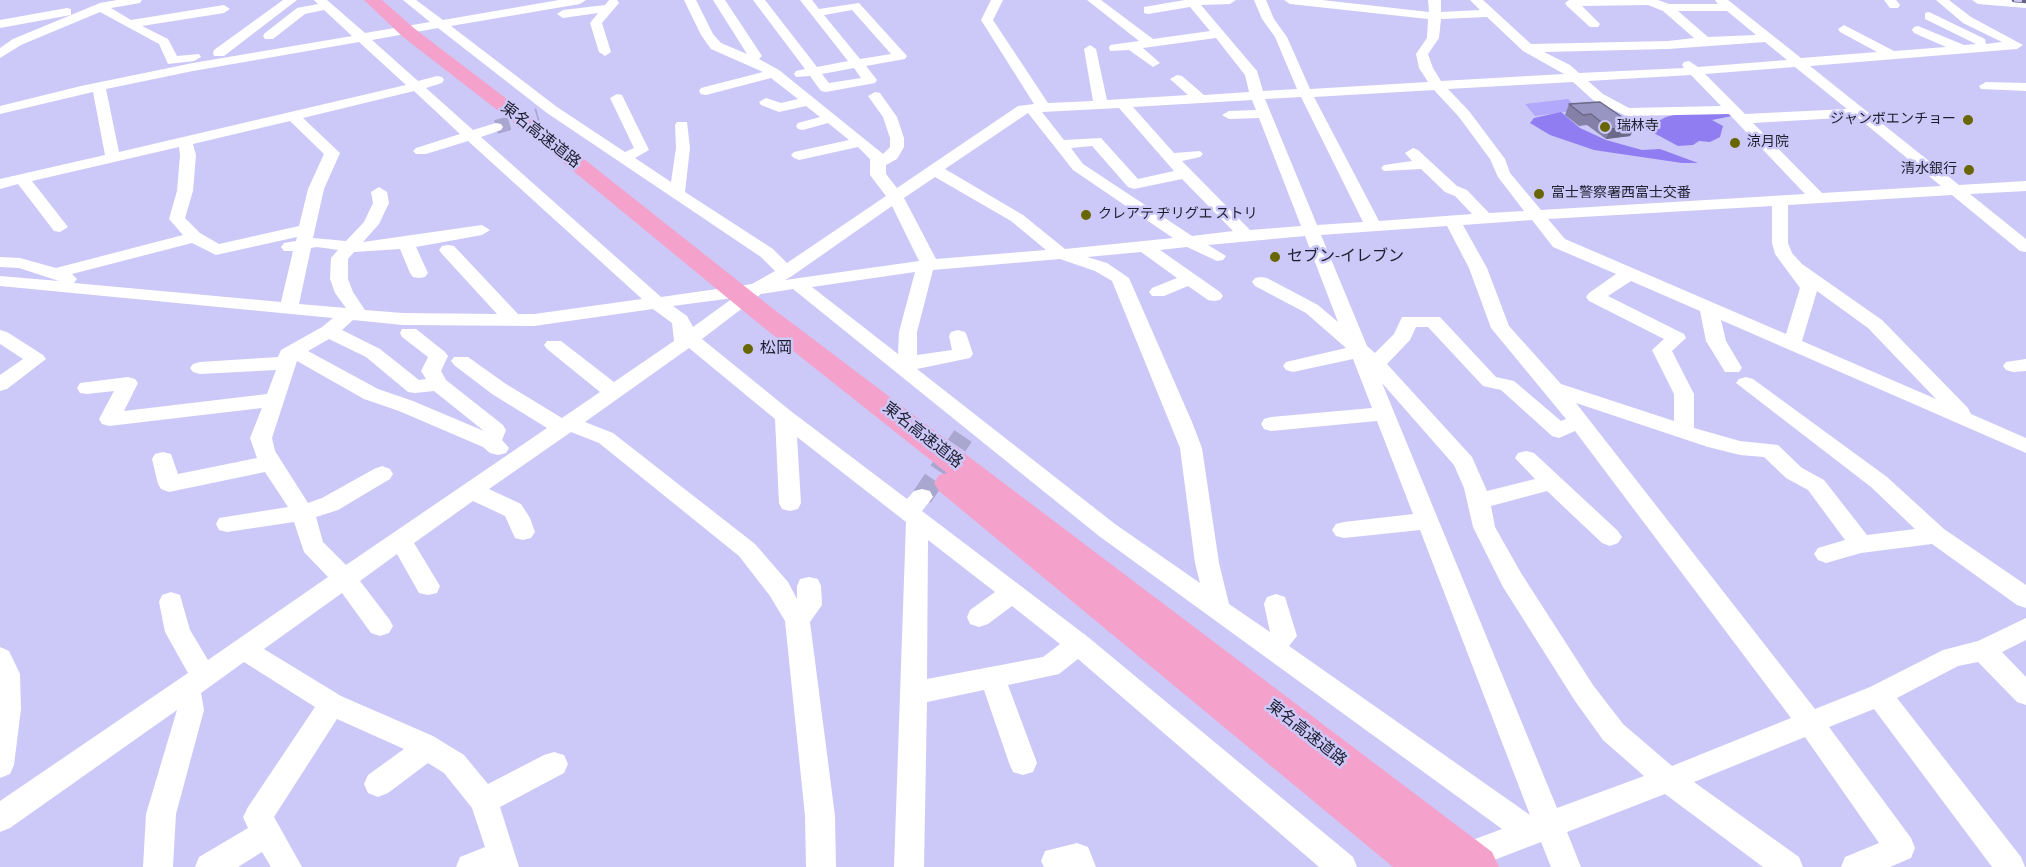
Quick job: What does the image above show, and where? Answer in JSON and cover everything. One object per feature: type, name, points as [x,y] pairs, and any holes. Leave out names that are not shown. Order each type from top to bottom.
[{"type":"highway","name":"東名高速道路","points":[[353,0],[393,28],[704,276],[756,310],[1081,588],[1441,861]]},
{"type":"highway","name":"東名高速道路","points":[[372,0],[393,28]]},
{"type":"street","points":[[0,24],[132,0]]},
{"type":"street","points":[[219,53],[291,0]]},
{"type":"street","points":[[409,0],[483,66],[545,113],[622,158],[767,253],[792,278],[907,367],[967,429],[1021,460],[1107,530],[1269,647],[1541,829]]},
{"type":"street","points":[[0,98],[219,53],[580,0]]},
{"type":"street","points":[[690,0],[716,46],[756,56]]},
{"type":"street","points":[[719,0],[756,56],[878,158],[878,175],[895,196],[927,266],[908,332],[907,367]]},
{"type":"street","points":[[759,0],[790,50],[826,88],[870,80],[807,0]]},
{"type":"street","points":[[997,0],[987,20],[1060,145],[1078,166],[1188,242],[1217,256]]},
{"type":"street","points":[[1093,0],[1150,43]]},
{"type":"street","points":[[1148,10],[1192,2],[1230,0]]},
{"type":"street","points":[[1260,0],[1268,19],[1281,37],[1306,94],[1372,226]]},
{"type":"street","points":[[1290,0],[1349,3],[1435,16],[1490,13]]},
{"type":"street","points":[[1434,0],[1436,2],[1432,38],[1422,54],[1426,68],[1437,85],[1464,114],[1497,159],[1503,174],[1534,215],[1559,243],[2026,446]]},
{"type":"street","points":[[1476,0],[1528,48],[1565,68],[1598,97],[1626,112],[1736,115],[1858,113]]},
{"type":"street","points":[[1594,24],[1571,3],[1649,0],[1667,8],[1705,40]]},
{"type":"street","points":[[1942,0],[1967,20],[2021,47]]},
{"type":"street","points":[[1978,0],[2026,4]]},
{"type":"street","points":[[1192,2],[1252,74],[1257,96],[1311,230],[1368,358],[1385,414],[1428,521],[1541,829],[1566,867]]},
{"type":"street","points":[[269,36],[301,11],[323,3],[658,304],[680,320],[687,341],[785,417],[916,509],[1012,593],[1079,645],[1342,867]]},
{"type":"street","points":[[501,27],[613,4]]},
{"type":"street","points":[[605,52],[596,23],[613,4]]},
{"type":"street","points":[[1667,8],[1725,4],[2026,247]]},
{"type":"street","points":[[706,91],[777,75],[813,72],[900,56],[855,6],[815,13]]},
{"type":"street","points":[[103,7],[117,18],[164,42],[173,61]]},
{"type":"street","points":[[0,54],[17,42],[103,7]]},
{"type":"street","points":[[130,24],[224,9]]},
{"type":"street","points":[[434,21],[477,9]]},
{"type":"street","points":[[1113,15],[1128,12]]},
{"type":"street","points":[[1929,16],[1990,47]]},
{"type":"street","points":[[1844,29],[1893,56]]},
{"type":"street","points":[[1918,30],[1962,50]]},
{"type":"street","points":[[0,110],[99,86],[356,34]]},
{"type":"street","points":[[1115,48],[1219,34]]},
{"type":"street","points":[[1528,48],[1668,45],[1705,40],[1768,38]]},
{"type":"street","points":[[1668,45],[1818,198]]},
{"type":"street","points":[[1132,46],[1153,63]]},
{"type":"street","points":[[0,818],[687,341],[756,310],[792,278],[895,196],[1023,109],[1694,71],[1990,47],[2021,47]]},
{"type":"street","points":[[1090,49],[1101,104]]},
{"type":"street","points":[[1177,79],[1200,99]]},
{"type":"street","points":[[0,184],[437,80]]},
{"type":"street","points":[[99,86],[113,157]]},
{"type":"street","points":[[1986,86],[2026,87]]},
{"type":"street","points":[[2010,87],[2026,98]]},
{"type":"street","points":[[874,96],[890,117],[897,138],[897,147],[892,156],[877,163]]},
{"type":"street","points":[[617,98],[642,150],[622,158]]},
{"type":"street","points":[[766,102],[779,108],[809,101]]},
{"type":"street","points":[[1122,104],[1185,174],[1246,235]]},
{"type":"street","points":[[1229,115],[1264,114]]},
{"type":"street","points":[[289,309],[298,241],[316,189],[332,153],[293,116]]},
{"type":"street","points":[[830,118],[807,128],[843,128]]},
{"type":"street","points":[[677,195],[683,148],[682,125]]},
{"type":"street","points":[[422,151],[496,127]]},
{"type":"street","points":[[185,141],[188,155],[185,192],[177,219],[194,237],[216,250],[298,241],[350,248],[406,243],[482,230]]},
{"type":"street","points":[[1060,145],[1096,141],[1134,184],[1185,174]]},
{"type":"street","points":[[799,155],[861,142]]},
{"type":"street","points":[[1413,153],[1485,218]]},
{"type":"street","points":[[1170,158],[1195,154]]},
{"type":"street","points":[[1389,168],[1425,164]]},
{"type":"street","points":[[935,170],[1017,218],[1061,254],[1101,267],[1120,278],[1191,448],[1207,563],[1219,612]]},
{"type":"street","points":[[22,179],[60,227]]},
{"type":"street","points":[[792,278],[1311,230],[2026,186]]},
{"type":"street","points":[[353,316],[339,279],[338,267],[340,258],[371,224],[381,203],[379,192]]},
{"type":"street","points":[[1780,200],[1780,243],[1784,254],[1809,288],[1792,344]]},
{"type":"street","points":[[1452,220],[1478,268],[1500,328],[1554,389],[1809,721],[1900,848],[1856,867]]},
{"type":"street","points":[[56,273],[194,237]]},
{"type":"street","points":[[406,243],[419,273]]},
{"type":"street","points":[[1144,247],[1214,296]]},
{"type":"street","points":[[448,250],[513,321]]},
{"type":"street","points":[[1,257],[56,273],[90,290]]},
{"type":"street","points":[[1796,268],[1875,324],[1967,420]]},
{"type":"street","points":[[1629,274],[1595,297],[1677,338],[1662,350],[1684,394],[1684,430]]},
{"type":"street","points":[[1158,292],[1190,279]]},
{"type":"street","points":[[0,281],[403,319],[513,321],[658,304],[756,310]]},
{"type":"street","points":[[1261,282],[1312,309],[1368,358],[1464,462],[1475,488],[1484,527],[1512,580],[1584,693],[1613,732],[1668,780],[1788,867]]},
{"type":"street","points":[[1709,309],[1716,341],[1739,375],[1879,482],[1936,535],[2026,598]]},
{"type":"street","points":[[200,369],[290,357],[353,316]]},
{"type":"street","points":[[1293,366],[1368,358],[1403,336],[1409,321],[1433,321],[1490,382],[1507,385],[1559,431],[1578,421]]},
{"type":"street","points":[[329,331],[373,353],[416,387],[438,384]]},
{"type":"street","points":[[409,333],[438,356],[431,371],[438,384],[496,430],[490,442]]},
{"type":"street","points":[[0,336],[36,359],[0,385]]},
{"type":"street","points":[[907,367],[963,354],[958,336]]},
{"type":"street","points":[[554,345],[614,392]]},
{"type":"street","points":[[290,357],[261,438],[271,463],[303,513],[312,546],[345,579],[380,626]]},
{"type":"street","points":[[290,357],[371,394],[406,406],[490,442],[516,460]]},
{"type":"street","points":[[462,361],[499,389],[566,425],[606,438],[747,550],[778,589],[797,620],[820,816],[821,867]]},
{"type":"street","points":[[87,388],[128,383],[109,419],[275,400]]},
{"type":"street","points":[[1554,389],[1740,448],[1770,450],[1794,473],[1816,485],[1861,544]]},
{"type":"street","points":[[1271,424],[1385,414]]},
{"type":"street","points":[[785,417],[790,503]]},
{"type":"street","points":[[1527,458],[1610,537]]},
{"type":"street","points":[[163,459],[170,484],[271,463]]},
{"type":"street","points":[[227,524],[303,513],[330,504],[382,474]]},
{"type":"street","points":[[1477,502],[1552,482]]},
{"type":"street","points":[[473,490],[513,510],[519,518],[523,532]]},
{"type":"street","points":[[909,867],[916,509]]},
{"type":"street","points":[[1344,530],[1428,521]]},
{"type":"street","points":[[1826,554],[1861,544],[1936,535]]},
{"type":"street","points":[[400,541],[428,586]]},
{"type":"street","points":[[797,620],[810,605],[808,586]]},
{"type":"street","points":[[979,617],[1012,593]]},
{"type":"street","points":[[158,867],[161,814],[191,710],[196,684],[178,632],[171,602]]},
{"type":"street","points":[[1269,647],[1284,636],[1276,604]]},
{"type":"street","points":[[1441,861],[1541,829],[1668,780],[1809,721],[1879,695],[1952,657],[1983,650],[2026,628]]},
{"type":"street","points":[[914,693],[1050,666],[1079,645]]},
{"type":"street","points":[[244,650],[332,704],[428,748],[454,764],[484,801],[503,861],[471,867]]},
{"type":"street","points":[[1983,650],[2026,694]]},
{"type":"street","points":[[0,658],[7,674],[0,765]]},
{"type":"street","points":[[993,679],[1023,763]]},
{"type":"street","points":[[1879,695],[2010,867]]},
{"type":"street","points":[[287,867],[258,817],[332,704]]},
{"type":"street","points":[[378,784],[428,748]]},
{"type":"street","points":[[484,801],[554,764]]},
{"type":"street","points":[[210,867],[267,834]]},
{"type":"shaded area","points":[[1568,99],[1580,110],[1535,116],[1525,104]]},
{"type":"shaded area","points":[[1723,111],[1732,116],[1712,120],[1723,126],[1720,137],[1710,142],[1699,141],[1693,145],[1678,146],[1652,132],[1636,127],[1630,120],[1653,124],[1678,114]]},
{"type":"shaded area","points":[[1561,112],[1580,128],[1606,140],[1642,150],[1660,149],[1698,163],[1682,163],[1594,150],[1550,135],[1530,123],[1534,118]]},
{"type":"building","points":[[1600,102],[1635,126],[1610,129],[1591,114],[1583,115],[1569,104]]},
{"type":"tunnel","points":[[496,127],[538,115]]},
{"type":"tunnel","points":[[922,497],[963,436]]},
{"type":"railway","points":[[2014,0],[2026,1]]},
{"type":"place","name":"ジャンボエンチョー","points":[[1968,120]]},
{"type":"place","name":"瑞林寺","points":[[1605,127]]},
{"type":"place","name":"涼月院","points":[[1735,143]]},
{"type":"place","name":"清水銀行","points":[[1969,170]]},
{"type":"place","name":"富士警察署西富士交番","points":[[1539,194]]},
{"type":"place","name":"クレアテ ヂリグエ ストリ","points":[[1086,215]]},
{"type":"place","name":"セブン-イレブン","points":[[1275,257]]},
{"type":"place","name":"松岡","points":[[748,349]]}]
